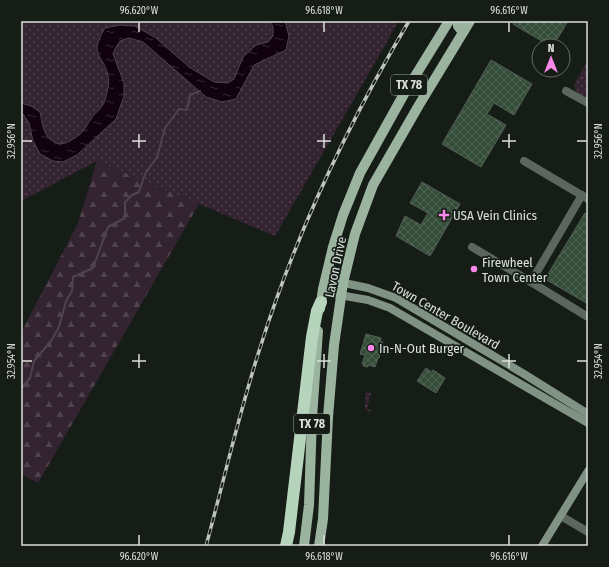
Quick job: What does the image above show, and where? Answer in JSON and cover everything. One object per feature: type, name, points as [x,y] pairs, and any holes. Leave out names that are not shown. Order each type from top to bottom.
[{"type":"highway","points":[[286,546],[289,532],[312,337],[317,311],[322,297]]},
{"type":"main road","name":"Lavon Drive","points":[[304,546],[309,505],[312,418],[322,297],[325,279],[343,215],[360,173],[400,100],[449,21]]},
{"type":"main road","points":[[458,21],[458,26],[463,32]]},
{"type":"main road","name":"Lavon Drive","points":[[319,546],[324,504],[328,417],[334,345],[343,283],[355,234],[373,186],[419,105],[470,21]]},
{"type":"street","points":[[566,91],[588,103]]},
{"type":"street","points":[[524,161],[585,197],[531,282]]},
{"type":"street","points":[[472,247],[588,317]]},
{"type":"street","name":"Town Center Boulevard","points":[[325,279],[368,288],[396,298],[588,414]]},
{"type":"street","name":"Town Center Boulevard","points":[[322,297],[341,295],[379,303],[390,308],[570,414],[588,423]]},
{"type":"street","points":[[542,546],[588,471]]},
{"type":"street","points":[[561,516],[588,532]]},
{"type":"green space","points":[[21,21],[399,21],[275,236],[97,161],[21,201]]},
{"type":"green space","points":[[588,60],[588,99],[576,92],[574,85]]},
{"type":"green space","points":[[97,161],[199,204],[38,483],[21,474],[21,333],[78,223]]},
{"type":"green space","points":[[366,392],[371,393],[367,409],[371,410],[370,412],[365,410]]},
{"type":"water","points":[[270,21],[285,21],[289,36],[286,50],[254,65],[236,99],[222,102],[206,97],[143,42],[129,38],[120,41],[113,54],[124,83],[124,96],[116,119],[77,155],[63,162],[53,161],[40,154],[33,141],[29,123],[23,114],[21,114],[21,103],[31,106],[40,112],[46,134],[51,140],[57,143],[62,144],[68,142],[82,132],[103,105],[107,91],[109,81],[108,75],[97,49],[100,37],[105,28],[120,25],[135,26],[156,38],[189,67],[214,82],[228,83],[234,79],[243,57],[256,45],[268,42],[273,36],[273,27]]},
{"type":"building","points":[[514,21],[568,21],[558,38],[537,38],[513,24]]},
{"type":"building","points":[[491,60],[532,84],[514,115],[494,103],[487,114],[506,125],[481,167],[442,144]]},
{"type":"building","points":[[422,182],[460,204],[430,256],[396,236],[405,216],[421,225],[428,213],[410,203]]},
{"type":"building","points":[[585,213],[588,215],[588,304],[545,279]]},
{"type":"building","name":"In-N-Out Burger","points":[[366,334],[381,338],[380,341],[383,342],[375,367],[368,365],[368,367],[363,366],[364,364],[362,364],[365,355],[360,354]]},
{"type":"building","points":[[426,368],[432,372],[433,370],[445,378],[436,393],[417,381]]},
{"type":"waterway","points":[[21,389],[30,378],[34,361],[51,341],[59,327],[66,301],[72,291],[73,277],[93,268],[108,227],[125,218],[125,202],[132,195],[139,192],[145,174],[157,157],[165,128],[179,109],[187,110],[190,95],[200,91]]},
{"type":"railway","points":[[206,546],[252,372],[274,305],[290,263],[325,180],[345,139],[365,99],[409,21]]},
{"type":"place","name":"USA Vein Clinics","points":[[444,215]]},
{"type":"place","name":"Firewheel Town Center","points":[[474,269]]},
{"type":"place","name":"In-N-Out Burger","points":[[371,348]]}]
